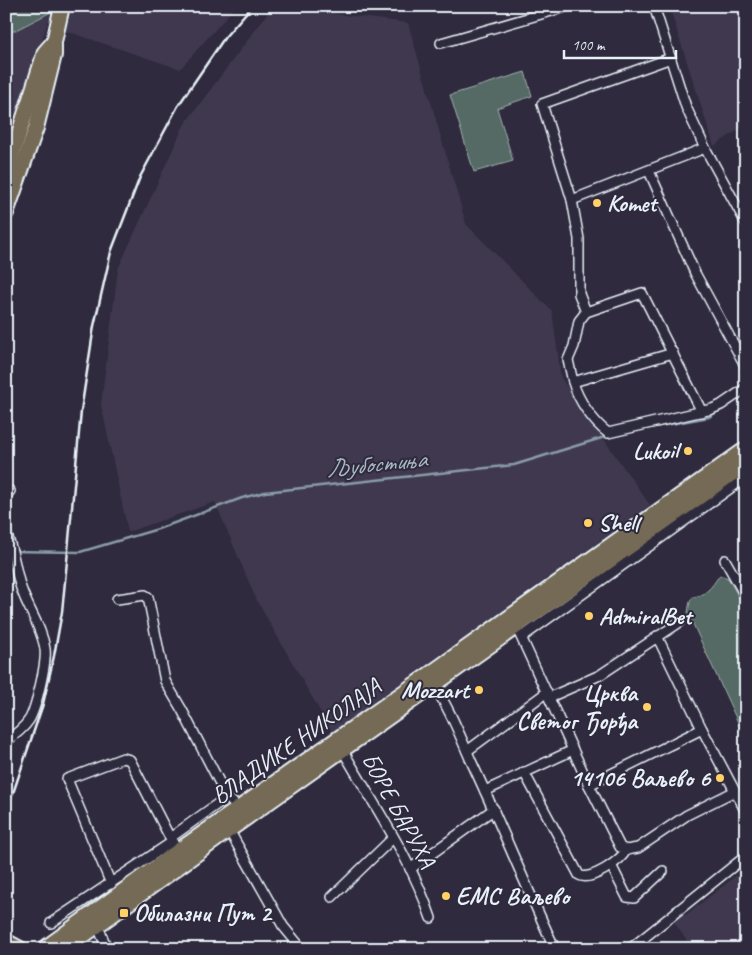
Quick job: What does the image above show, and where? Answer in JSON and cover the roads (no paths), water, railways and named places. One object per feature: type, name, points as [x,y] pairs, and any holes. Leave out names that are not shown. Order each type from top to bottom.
[{"type":"main road","points":[[6,213],[36,128],[54,55],[54,42],[62,6]]},
{"type":"main road","points":[[6,174],[45,52],[54,42]]},
{"type":"main road","name":"ВЛАДИКЕ НИКОЛАЈА","points":[[44,949],[229,830],[342,749],[430,681],[746,449]]},
{"type":"main road","name":"ВЛАДИКЕ НИКОЛАЈА","points":[[66,949],[97,916],[173,844],[239,809],[430,681],[519,632],[746,464]]},
{"type":"main road","points":[[8,944],[20,949]]},
{"type":"street","points":[[441,43],[569,6]]},
{"type":"street","points":[[654,6],[686,107],[705,148],[746,223]]},
{"type":"street","points":[[586,312],[579,294],[579,239],[572,200],[542,104],[671,58]]},
{"type":"street","points":[[572,200],[705,148]]},
{"type":"street","points":[[649,171],[696,273],[746,368]]},
{"type":"street","points":[[702,412],[642,293],[586,312],[579,321],[574,346],[568,360],[573,382],[581,399],[597,424],[608,433],[702,412],[721,405],[746,388]]},
{"type":"street","points":[[573,382],[673,354]]},
{"type":"street","points":[[735,791],[687,816],[638,848],[626,850],[620,847],[589,785],[519,632],[746,477]]},
{"type":"street","points":[[6,533],[12,546],[21,589],[45,650],[43,674],[30,718],[19,731],[6,741]]},
{"type":"street","points":[[725,560],[746,597]]},
{"type":"street","points":[[117,599],[145,595],[148,597],[164,681],[182,710],[228,797],[239,809]]},
{"type":"street","points":[[467,751],[549,695],[600,675],[680,622]]},
{"type":"street","points":[[657,636],[746,812]]},
{"type":"street","points":[[430,681],[467,751],[555,949]]},
{"type":"street","points":[[589,785],[702,728]]},
{"type":"street","name":"БОРЕ БАРУХА","points":[[342,749],[410,869],[431,918]]},
{"type":"street","points":[[485,791],[573,750]]},
{"type":"street","points":[[111,884],[67,779],[123,758],[130,760],[173,844]]},
{"type":"street","points":[[524,772],[582,877],[593,876],[622,856],[626,850]]},
{"type":"street","points":[[51,923],[173,844],[228,797]]},
{"type":"street","points":[[410,869],[494,809]]},
{"type":"street","points":[[229,830],[283,926],[302,949]]},
{"type":"street","points":[[332,897],[393,838]]},
{"type":"street","points":[[630,949],[746,856]]},
{"type":"street","points":[[610,865],[627,897],[630,898],[634,898],[663,871]]},
{"type":"street","points":[[91,898],[107,949]]},
{"type":"waterway","name":"Љубостиња","points":[[638,430],[709,417],[721,409]]},
{"type":"waterway","name":"Љубостиња","points":[[6,551],[80,552],[158,529],[242,498],[265,492],[514,465],[608,436]]},
{"type":"railway","points":[[6,814],[43,704],[54,656],[62,612],[81,411],[94,326],[111,252],[140,177],[178,106],[225,37],[252,6]]},
{"type":"place","name":"Komet","points":[[597,203]]},
{"type":"place","name":"Lukoil","points":[[688,451]]},
{"type":"place","name":"Shell","points":[[588,523]]},
{"type":"place","name":"AdmiralBet","points":[[589,616]]},
{"type":"place","name":"Mozzart","points":[[479,690]]},
{"type":"place","name":"Црква Светог Ђорђа","points":[[647,707]]},
{"type":"place","name":"14106 Ваљево 6","points":[[720,778]]},
{"type":"place","name":"ЕМС Ваљево","points":[[446,896]]},
{"type":"place","name":"Обилазни Пут 2","points":[[124,913]]}]
